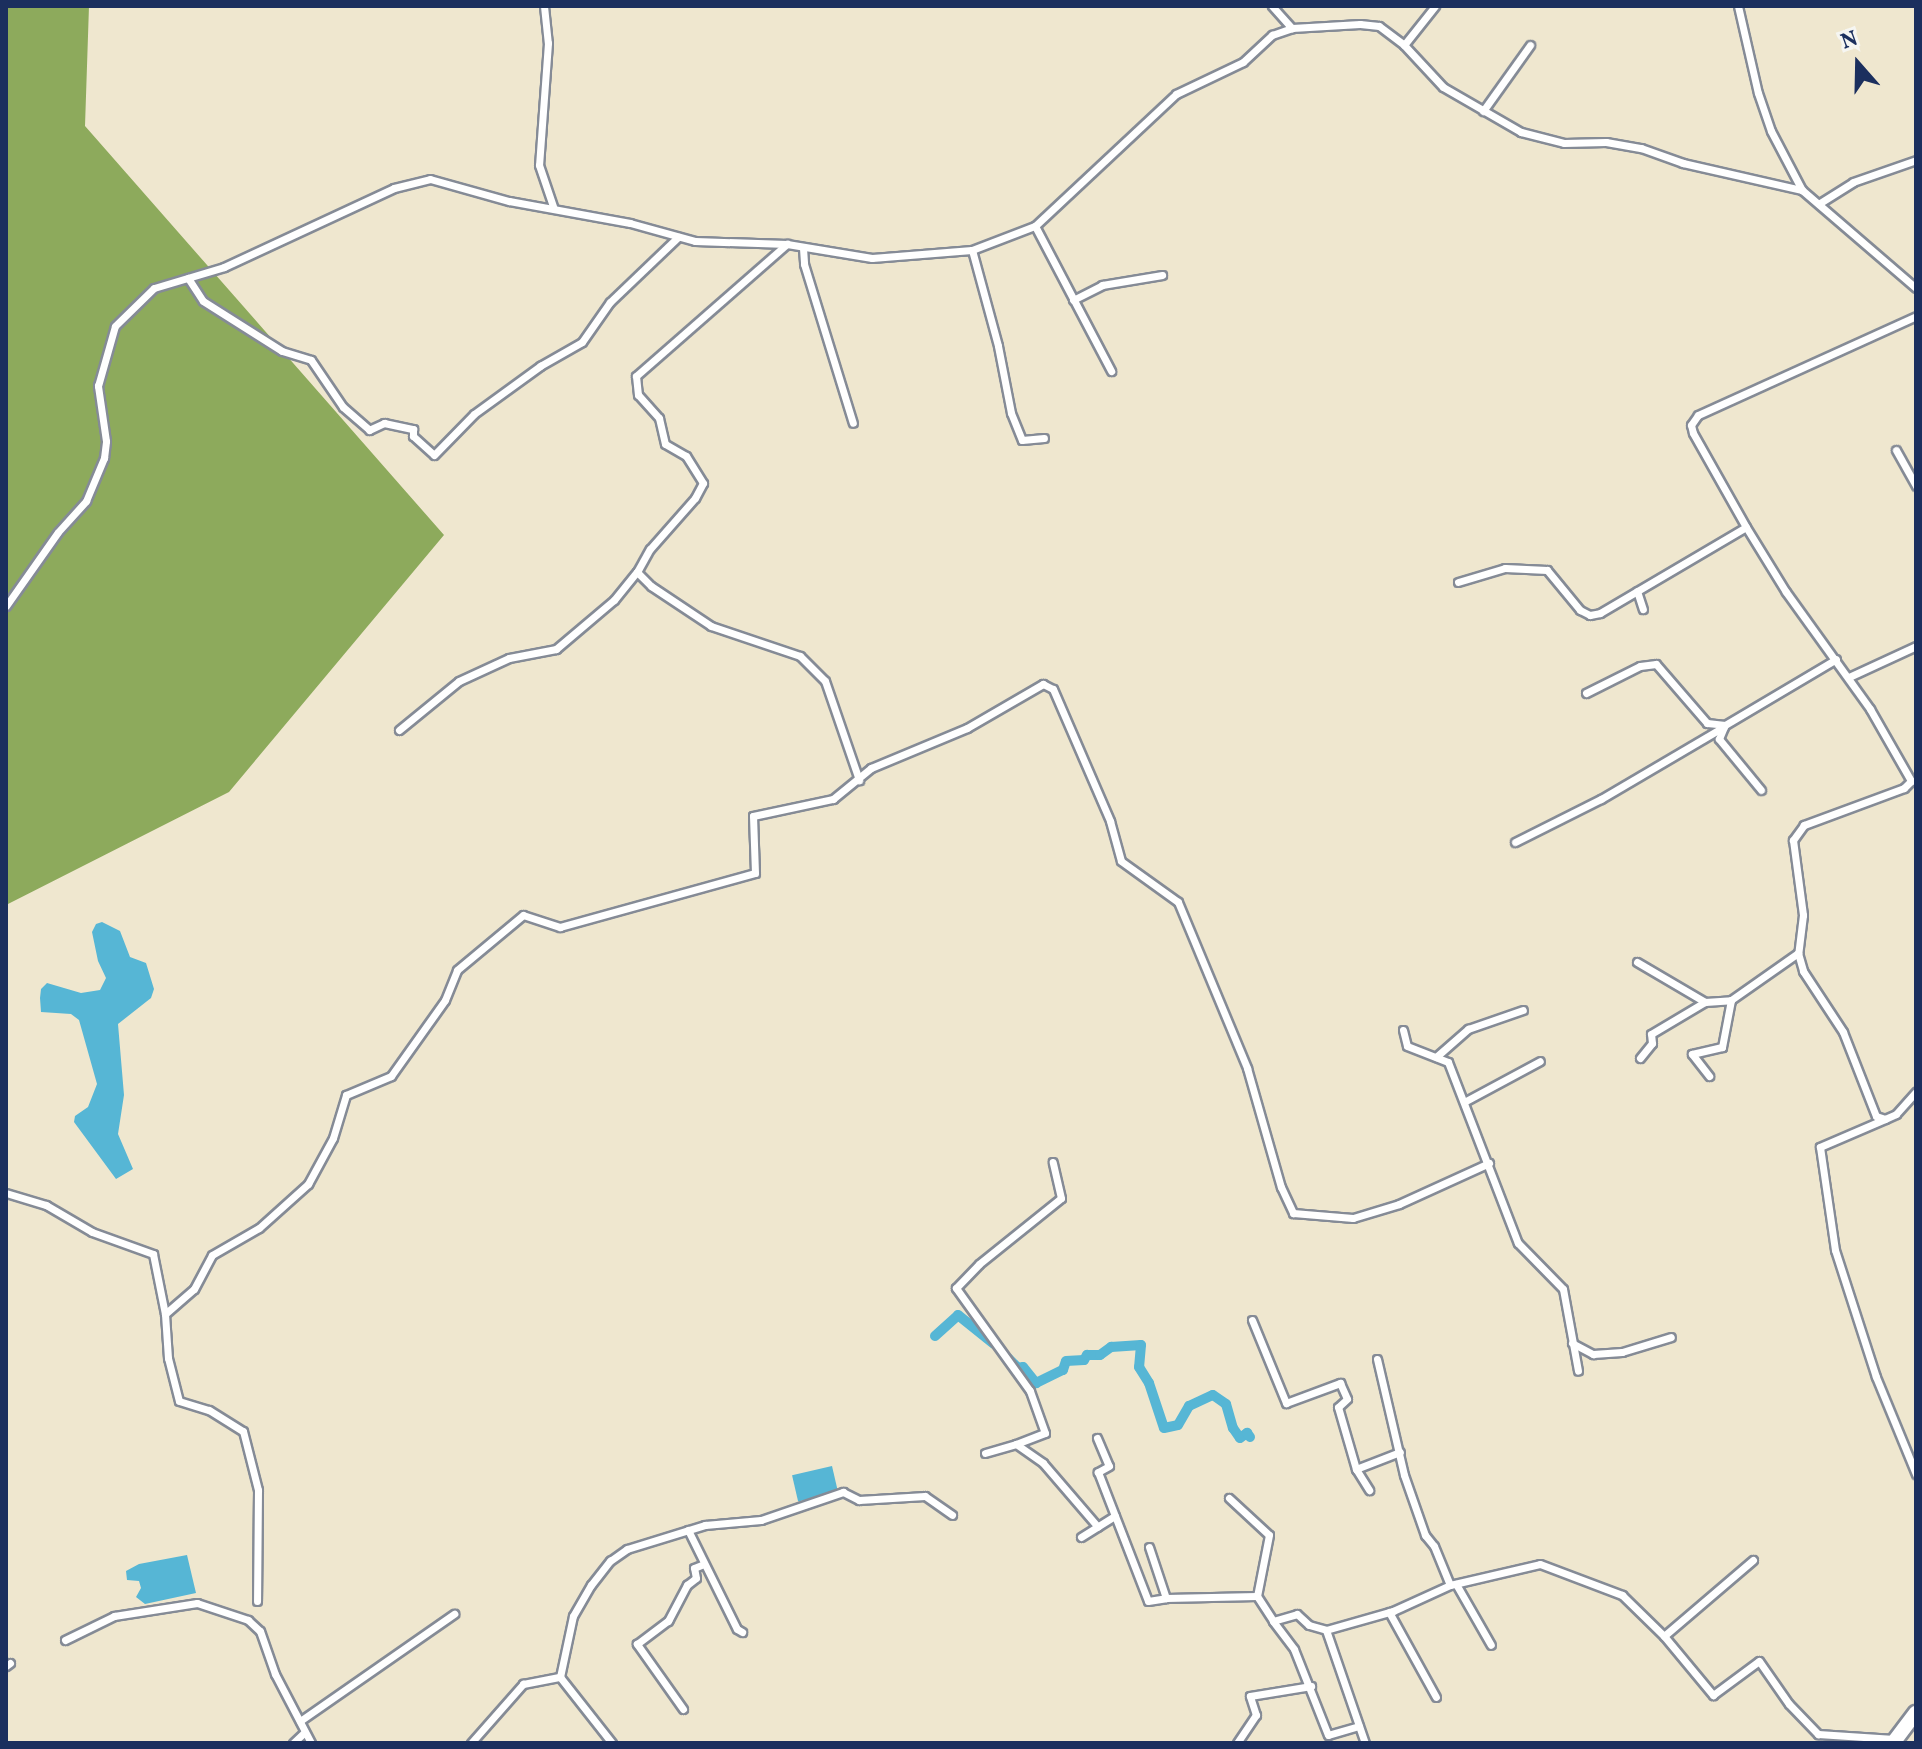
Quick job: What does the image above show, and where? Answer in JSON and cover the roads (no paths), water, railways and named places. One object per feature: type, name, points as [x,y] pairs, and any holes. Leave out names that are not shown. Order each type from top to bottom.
[{"type":"highway","points":[[1895,1742],[1916,1713]]},
{"type":"street","points":[[544,6],[548,43],[539,165],[554,209]]},
{"type":"street","points":[[1272,6],[1292,28]]},
{"type":"street","points":[[1404,45],[1435,6]]},
{"type":"street","points":[[1738,6],[1766,118],[1802,190]]},
{"type":"street","points":[[6,606],[58,532],[86,501],[104,458],[106,441],[98,386],[115,326],[154,288],[224,267],[394,188],[430,179],[554,209],[630,223],[695,241],[787,244],[872,258],[972,250],[1035,226],[1176,94],[1243,62],[1272,35],[1292,28],[1379,26],[1404,45],[1443,87],[1521,132],[1564,143],[1606,142],[1641,148],[1683,163],[1802,190],[1916,288]]},
{"type":"street","points":[[1483,111],[1530,45]]},
{"type":"street","points":[[1820,203],[1853,182],[1916,160]]},
{"type":"street","points":[[1035,226],[1111,371]]},
{"type":"street","points":[[188,278],[203,301],[282,351],[311,360],[343,407],[369,430],[384,423],[413,429],[413,436],[434,455],[486,405],[582,342],[610,302],[678,237]]},
{"type":"street","points":[[399,730],[459,681],[509,658],[556,649],[614,600],[637,572],[650,549],[695,498],[703,483],[686,456],[665,444],[659,418],[638,395],[636,376],[787,244]]},
{"type":"street","points":[[803,248],[804,264],[853,423]]},
{"type":"street","points":[[972,250],[998,346],[1011,413],[1022,440],[1044,438]]},
{"type":"street","points":[[1073,300],[1102,285],[1162,275]]},
{"type":"street","points":[[1885,1119],[1876,1116],[1843,1032],[1803,971],[1798,953],[1803,915],[1793,840],[1804,825],[1904,788],[1911,781],[1906,767],[1849,677],[1786,592],[1746,527],[1691,425],[1698,415],[1916,316]]},
{"type":"street","points":[[1896,450],[1916,486]]},
{"type":"street","points":[[1458,582],[1505,568],[1547,570],[1580,610],[1590,615],[1600,613],[1746,527]]},
{"type":"street","points":[[637,572],[651,586],[711,626],[800,656],[825,681],[859,780]]},
{"type":"street","points":[[1637,591],[1643,609]]},
{"type":"street","points":[[1849,677],[1916,646]]},
{"type":"street","points":[[1515,842],[1611,794],[1836,659]]},
{"type":"street","points":[[1586,693],[1640,666],[1656,664],[1707,723],[1725,725]]},
{"type":"street","points":[[165,1314],[194,1289],[212,1255],[259,1228],[308,1184],[333,1138],[346,1095],[391,1076],[445,1000],[457,970],[523,915],[560,927],[755,873],[753,816],[833,799],[871,768],[967,728],[1043,684],[1053,689],[1110,821],[1121,861],[1178,902],[1247,1068],[1281,1187],[1293,1213],[1353,1218],[1399,1204],[1489,1163]]},
{"type":"street","points":[[1725,725],[1719,739],[1761,790]]},
{"type":"street","points":[[1640,1058],[1652,1043],[1651,1034],[1705,1002],[1731,1000],[1798,953]]},
{"type":"street","points":[[1637,962],[1705,1002]]},
{"type":"street","points":[[1709,1076],[1692,1054],[1722,1047],[1731,1000]]},
{"type":"street","points":[[1436,1057],[1468,1029],[1523,1010]]},
{"type":"street","points":[[1403,1030],[1407,1046],[1448,1062],[1518,1243],[1563,1289],[1578,1371]]},
{"type":"street","points":[[1464,1102],[1540,1061]]},
{"type":"street","points":[[1916,1092],[1896,1114],[1820,1147],[1835,1250],[1876,1377],[1916,1474]]},
{"type":"street","points":[[985,1453],[1045,1433],[1030,1391],[956,1288],[979,1264],[1061,1198],[1053,1162]]},
{"type":"street","points":[[6,1193],[46,1205],[92,1232],[153,1254],[165,1314],[168,1358],[179,1401],[209,1410],[243,1431],[258,1490],[257,1601]]},
{"type":"street","points":[[1252,1320],[1286,1403],[1340,1383],[1347,1399],[1338,1407],[1356,1469],[1369,1490]]},
{"type":"street","points":[[1572,1343],[1593,1354],[1622,1352],[1671,1337]]},
{"type":"street","points":[[1377,1359],[1425,1535],[1491,1645]]},
{"type":"street","points":[[1097,1438],[1109,1466],[1098,1472],[1148,1601],[1257,1596]]},
{"type":"street","points":[[1016,1444],[1043,1463],[1098,1527]]},
{"type":"street","points":[[1356,1469],[1400,1452]]},
{"type":"street","points":[[612,1743],[560,1677],[568,1628],[591,1585],[610,1561],[627,1549],[705,1525],[761,1520],[843,1492],[859,1500],[925,1496],[952,1515]]},
{"type":"street","points":[[1229,1498],[1269,1535],[1257,1596],[1294,1649],[1328,1735]]},
{"type":"street","points":[[1081,1537],[1115,1516]]},
{"type":"street","points":[[688,1530],[737,1629],[742,1632]]},
{"type":"street","points":[[1149,1547],[1166,1598]]},
{"type":"street","points":[[1664,1636],[1753,1560]]},
{"type":"street","points":[[683,1709],[637,1644],[668,1621],[687,1585],[696,1578],[694,1568],[704,1564]]},
{"type":"street","points":[[1273,1621],[1297,1614],[1309,1625],[1326,1630],[1389,1612],[1453,1585],[1540,1564],[1622,1595],[1664,1636],[1713,1695],[1759,1661],[1789,1704],[1818,1734],[1895,1742]]},
{"type":"street","points":[[65,1640],[114,1616],[204,1604],[255,1624],[275,1674],[311,1743]]},
{"type":"street","points":[[1389,1612],[1436,1697]]},
{"type":"street","points":[[300,1721],[454,1614]]},
{"type":"street","points":[[1326,1630],[1365,1743]]},
{"type":"street","points":[[471,1743],[523,1684],[560,1677]]},
{"type":"street","points":[[1237,1743],[1256,1715],[1250,1696],[1311,1686]]},
{"type":"street","points":[[1322,1743],[1328,1735],[1359,1726]]},
{"type":"street","points":[[293,1743],[305,1732]]},
{"type":"water","points":[[102,922],[120,931],[130,957],[146,963],[154,989],[151,998],[118,1024],[124,1095],[118,1134],[133,1169],[116,1179],[74,1122],[75,1116],[88,1107],[97,1084],[79,1020],[71,1014],[41,1012],[40,998],[41,989],[47,983],[81,993],[100,990],[106,978],[98,961],[92,932],[96,924]]},
{"type":"water","points":[[832,1466],[838,1492],[798,1502],[792,1475]]},
{"type":"water","points":[[187,1555],[196,1593],[145,1604],[136,1597],[141,1588],[139,1581],[127,1580],[126,1571],[139,1564]]},
{"type":"waterway","points":[[935,1336],[958,1315],[994,1344]]},
{"type":"waterway","points":[[1008,1358],[1018,1368],[1023,1367],[1036,1383],[1063,1370],[1066,1361],[1084,1360],[1087,1355],[1100,1355],[1111,1347],[1141,1345],[1139,1367],[1149,1383],[1164,1428],[1178,1425],[1189,1406],[1213,1395],[1226,1404],[1233,1428],[1240,1438],[1247,1433],[1250,1437]]}]
